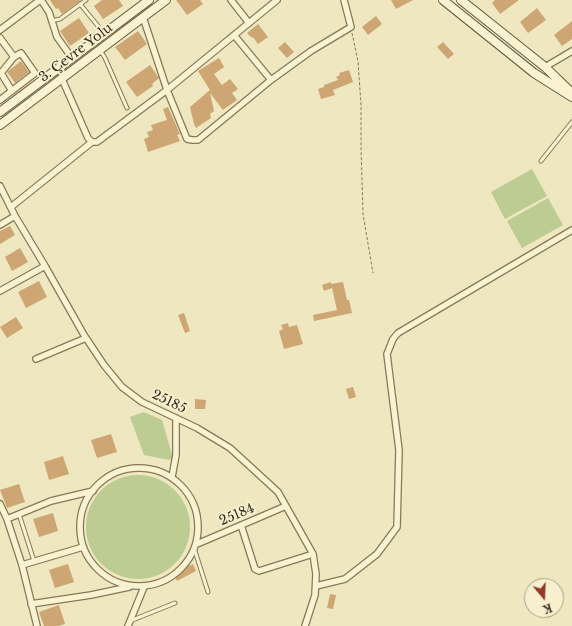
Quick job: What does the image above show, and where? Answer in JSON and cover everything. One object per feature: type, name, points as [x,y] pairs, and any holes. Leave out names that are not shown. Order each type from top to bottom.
[{"type":"main road","name":"3. Çevre Yolu","points":[[0,112],[149,0]]},
{"type":"main road","name":"3. Çevre Yolu","points":[[0,125],[166,0]]},
{"type":"main road","points":[[443,0],[534,73],[572,97]]},
{"type":"main road","points":[[461,0],[545,67],[572,92]]},
{"type":"street","points":[[0,30],[40,0],[49,12],[57,37],[72,58]]},
{"type":"street","points":[[231,0],[249,23]]},
{"type":"street","points":[[11,207],[92,142],[97,142],[167,90],[277,0]]},
{"type":"street","points":[[143,17],[167,90],[187,139],[194,141],[198,140],[271,80],[310,51],[350,27],[344,0]]},
{"type":"street","points":[[234,35],[271,80]]},
{"type":"street","points":[[0,38],[14,57]]},
{"type":"street","points":[[545,67],[572,51]]},
{"type":"street","points":[[0,100],[12,91],[35,73],[21,54],[14,57],[1,73],[12,91]]},
{"type":"street","points":[[62,79],[88,138],[92,142]]},
{"type":"street","name":"25185","points":[[0,186],[15,216],[46,266],[86,338],[104,365],[122,387],[142,402],[197,428],[230,448],[278,492],[313,554],[316,586],[315,595],[306,626]]},
{"type":"street","points":[[0,225],[15,216]]},
{"type":"street","points":[[316,586],[345,579],[377,554],[397,527],[399,450],[387,354],[393,339],[398,333],[572,230]]},
{"type":"street","points":[[0,291],[46,266]]},
{"type":"street","points":[[36,359],[86,338]]},
{"type":"street","points":[[172,478],[176,455],[176,418]]},
{"type":"street","points":[[31,604],[131,587],[144,587],[159,582],[173,574],[185,563],[195,551],[197,544],[199,519],[196,507],[190,495],[182,485],[156,470],[138,468],[121,471],[106,479],[93,491],[85,504],[81,518],[80,533],[83,547],[91,562],[102,574],[116,582],[131,587]]},
{"type":"street","points":[[7,519],[51,501],[93,491]]},
{"type":"street","points":[[0,504],[7,519],[22,565],[37,626]]},
{"type":"street","name":"25184","points":[[197,544],[286,506]]},
{"type":"street","points":[[241,526],[255,569],[259,572],[313,554]]},
{"type":"street","points":[[22,565],[83,547]]},
{"type":"street","points":[[129,623],[144,587]]},
{"type":"lane","points":[[51,21],[60,19],[86,0]]},
{"type":"lane","points":[[80,4],[98,26]]},
{"type":"lane","points":[[100,50],[127,108]]},
{"type":"lane","points":[[541,161],[572,122]]},
{"type":"lane","points":[[19,514],[34,561]]},
{"type":"lane","points":[[195,551],[208,592]]},
{"type":"lane","points":[[129,623],[175,603]]},
{"type":"path","points":[[350,27],[355,42],[358,62],[361,105],[363,214],[373,273]]},
{"type":"green space","points":[[532,169],[547,196],[505,219],[491,192]]},
{"type":"green space","points":[[548,198],[563,225],[522,248],[507,221]]},
{"type":"green space","points":[[144,412],[162,420],[173,458],[170,460],[144,455],[130,417]]},
{"type":"green space","points":[[138,475],[158,479],[175,490],[186,507],[190,527],[186,547],[175,564],[158,575],[138,579],[118,575],[101,564],[90,547],[86,527],[90,507],[101,490],[118,479]]},
{"type":"building","points":[[50,0],[81,0],[62,14],[58,8],[56,9]]},
{"type":"building","points":[[102,0],[119,0],[123,6],[103,19],[94,6]]},
{"type":"building","points":[[176,0],[200,0],[203,4],[187,15]]},
{"type":"building","points":[[391,0],[413,0],[396,9]]},
{"type":"building","points":[[495,0],[519,0],[500,14],[492,3]]},
{"type":"building","points":[[537,8],[546,20],[528,33],[520,22]]},
{"type":"building","points":[[376,16],[382,24],[368,35],[362,27]]},
{"type":"building","points":[[79,18],[89,33],[70,46],[60,31]]},
{"type":"building","points":[[572,21],[572,39],[562,46],[554,35]]},
{"type":"building","points":[[258,24],[268,37],[258,44],[253,37],[252,38],[247,33]]},
{"type":"building","points":[[138,31],[147,44],[125,60],[115,47]]},
{"type":"building","points":[[285,42],[294,52],[287,58],[278,48]]},
{"type":"building","points":[[443,42],[454,54],[448,59],[437,47]]},
{"type":"building","points":[[219,58],[224,67],[214,74],[222,85],[230,79],[238,89],[232,93],[237,100],[223,110],[210,93],[214,111],[210,114],[211,118],[196,128],[190,107],[210,90],[198,71]]},
{"type":"building","points":[[21,61],[29,72],[15,83],[7,72]]},
{"type":"building","points":[[150,65],[159,78],[152,84],[153,86],[137,97],[126,82]]},
{"type":"building","points":[[349,70],[353,82],[333,90],[335,95],[321,99],[318,89],[338,80],[336,77],[340,75],[339,73]]},
{"type":"building","points":[[168,107],[180,134],[177,135],[180,141],[148,152],[144,139],[149,137],[147,132],[153,130],[151,125],[167,120],[163,109]]},
{"type":"building","points":[[10,226],[15,235],[0,244],[0,231]]},
{"type":"building","points":[[20,248],[28,262],[12,271],[5,257]]},
{"type":"building","points":[[39,281],[47,297],[26,308],[18,292]]},
{"type":"building","points":[[331,282],[331,284],[343,282],[352,313],[314,321],[313,315],[337,310],[332,288],[324,291],[322,285]]},
{"type":"building","points":[[184,313],[190,331],[185,333],[178,315]]},
{"type":"building","points":[[16,317],[23,328],[7,338],[0,327]]},
{"type":"building","points":[[288,323],[289,327],[297,325],[303,344],[284,349],[279,331],[283,329],[281,325]]},
{"type":"building","points":[[353,387],[356,397],[349,399],[346,389]]},
{"type":"building","points":[[195,399],[206,400],[205,409],[195,409]]},
{"type":"building","points":[[111,434],[117,452],[97,458],[91,440]]},
{"type":"building","points":[[63,456],[69,474],[49,480],[44,462]]},
{"type":"building","points":[[19,484],[25,502],[7,508],[0,490]]},
{"type":"building","points":[[53,513],[58,531],[39,537],[33,519]]},
{"type":"building","points":[[68,564],[74,582],[55,588],[49,570]]},
{"type":"building","points":[[193,564],[196,571],[177,581],[174,575],[180,572],[179,570]]},
{"type":"building","points":[[330,594],[336,595],[333,609],[327,608]]},
{"type":"building","points":[[59,605],[65,624],[58,626],[44,626],[39,612]]}]
